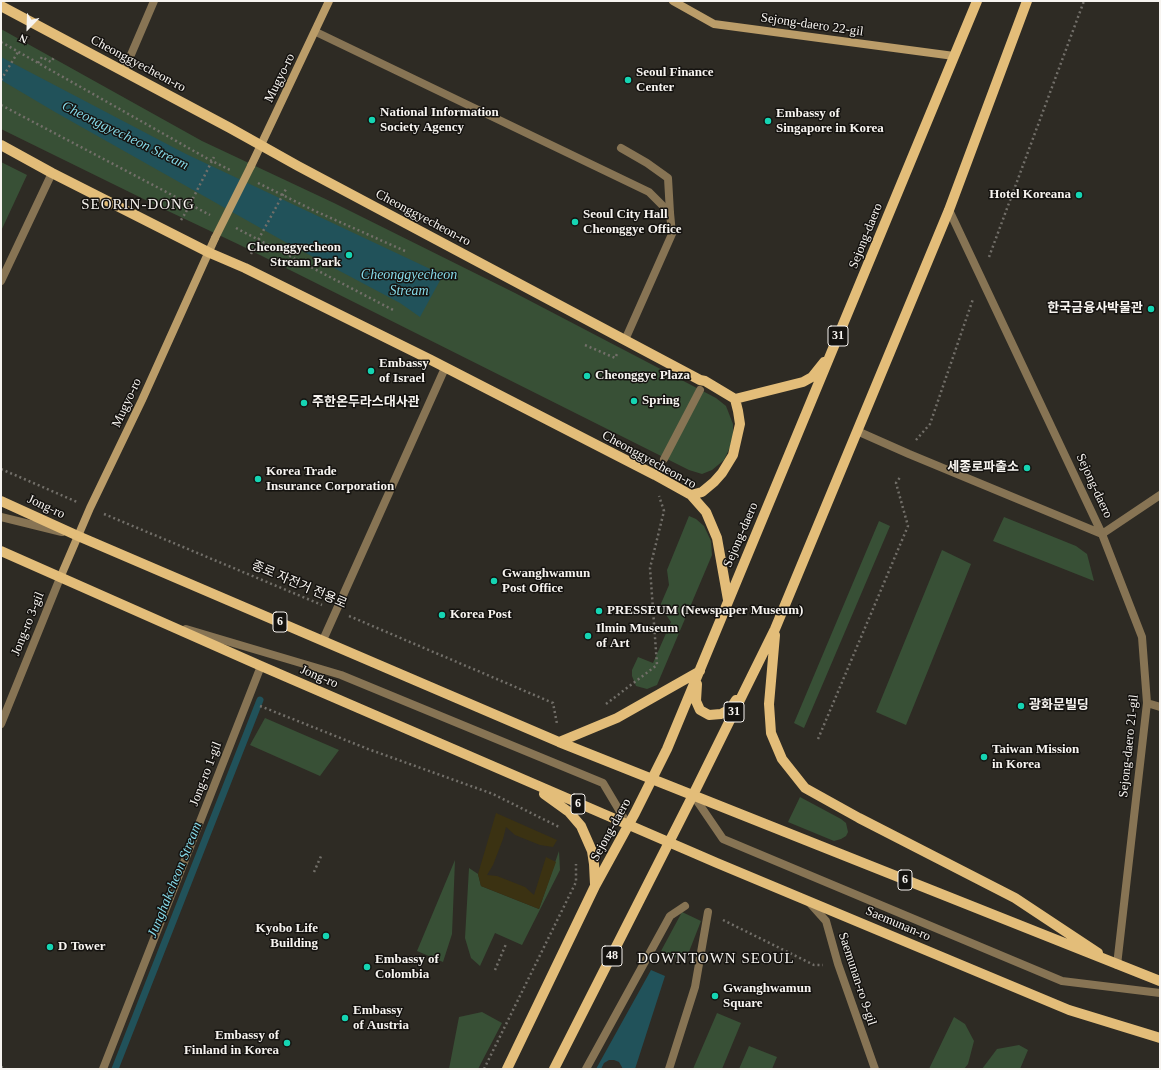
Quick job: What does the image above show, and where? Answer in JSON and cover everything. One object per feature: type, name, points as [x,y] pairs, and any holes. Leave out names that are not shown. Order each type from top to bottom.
[{"type":"main road","name":"Mugyo-ro","points":[[60,578],[90,508],[142,400],[216,238],[316,32],[329,1]]},
{"type":"main road","name":"Sejong-daero 22-gil","points":[[673,1],[714,24],[954,56]]},
{"type":"main road","name":"Sejong-daero","points":[[507,1069],[594,886],[628,826],[667,749],[977,1]]},
{"type":"main road","name":"31","points":[[669,843],[775,629],[949,210],[1027,1]]},
{"type":"main road","name":"Cheonggyecheon-ro","points":[[1,6],[735,398]]},
{"type":"main road","name":"Cheonggyecheon-ro","points":[[1,145],[52,173],[210,253],[245,268],[445,368],[655,475],[691,495],[706,512],[717,538],[728,600]]},
{"type":"main road","points":[[691,495],[702,492],[714,482],[733,456],[740,424],[735,398],[803,382],[812,377],[832,352]]},
{"type":"main road","name":"Jong-ro","points":[[1,501],[78,536],[559,742],[652,780]]},
{"type":"main road","name":"Jong-ro","points":[[1,551],[628,826]]},
{"type":"main road","points":[[700,671],[696,689],[696,701],[700,710],[709,716],[721,714],[730,708],[737,699],[775,629]]},
{"type":"main road","points":[[775,629],[769,704],[771,732],[782,759],[805,788],[859,818],[1015,898],[1117,965]]},
{"type":"main road","points":[[559,742],[617,718],[700,671]]},
{"type":"main road","name":"6","points":[[652,780],[1160,981]]},
{"type":"main road","points":[[528,782],[569,812],[581,826],[592,851],[594,864],[594,886]]},
{"type":"main road","name":"Saemunan-ro","points":[[628,826],[1070,1010],[1160,1038]]},
{"type":"main road","name":"48","points":[[554,1069],[669,843]]},
{"type":"street","points":[[124,71],[154,1]]},
{"type":"street","points":[[316,32],[649,192],[670,213]]},
{"type":"street","points":[[621,148],[647,163],[668,178],[672,234],[624,340]]},
{"type":"street","points":[[2,276],[52,173]]},
{"type":"street","name":"Sejong-daero","points":[[949,210],[1102,534]]},
{"type":"street","points":[[322,640],[445,368]]},
{"type":"street","points":[[664,458],[700,390]]},
{"type":"street","name":"Sejong-daero","points":[[857,430],[909,454],[1102,534]]},
{"type":"street","points":[[1102,534],[1160,495]]},
{"type":"street","points":[[1,517],[78,536]]},
{"type":"street","name":"Sejong-daero 21-gil","points":[[1102,534],[1142,637],[1147,703],[1117,965]]},
{"type":"street","name":"Jong-ro 3-gil","points":[[1,724],[60,578]]},
{"type":"street","points":[[158,621],[341,674],[603,783],[628,826]]},
{"type":"street","name":"Jong-ro 1-gil","points":[[103,1069],[261,666]]},
{"type":"street","points":[[1147,703],[1160,707]]},
{"type":"street","points":[[693,795],[723,839],[1062,981],[1160,993]]},
{"type":"street","name":"Saemunan-ro 9-gil","points":[[808,901],[826,921],[838,964],[875,1069]]},
{"type":"street","points":[[586,1069],[670,916],[685,906]]},
{"type":"street","points":[[669,1069],[695,987],[708,912]]},
{"type":"path","points":[[914,444],[930,424],[981,278],[1084,1]]},
{"type":"path","points":[[1,42],[208,159],[236,173]]},
{"type":"path","points":[[1,80],[18,52]]},
{"type":"path","points":[[38,63],[42,57],[51,62],[55,56]]},
{"type":"path","points":[[1,105],[212,216]]},
{"type":"path","points":[[186,212],[214,157]]},
{"type":"path","points":[[258,183],[315,211],[405,251]]},
{"type":"path","points":[[256,244],[286,189]]},
{"type":"path","points":[[232,226],[395,311]]},
{"type":"path","points":[[585,345],[614,358]]},
{"type":"path","name":"종로 자전거 전용로","points":[[1,469],[90,508],[554,703],[559,742]]},
{"type":"path","points":[[818,739],[908,526],[896,484],[900,476]]},
{"type":"path","points":[[605,704],[657,665],[650,568],[664,511],[657,492]]},
{"type":"path","points":[[247,701],[368,749],[493,794],[562,829]]},
{"type":"path","points":[[314,872],[322,854]]},
{"type":"path","points":[[484,1069],[576,882],[576,859]]},
{"type":"path","points":[[708,912],[814,965],[838,964]]},
{"type":"path","points":[[495,970],[506,944]]},
{"type":"path","points":[[1,1067],[6,1069]]},
{"type":"green space","name":"Cheonggyecheon Stream Park","points":[[1,29],[202,141],[334,203],[515,293],[716,398],[726,406],[733,424],[733,436],[724,460],[712,470],[702,474],[689,470],[242,246],[1,129]]},
{"type":"green space","points":[[1,162],[27,175],[1,231]]},
{"type":"green space","points":[[689,516],[696,519],[704,526],[711,541],[712,555],[657,685],[647,689],[636,686],[632,676],[632,670],[638,657],[653,663],[671,622],[660,606],[669,585],[667,570]]},
{"type":"green space","points":[[1004,517],[1076,546],[1087,554],[1094,581],[993,541]]},
{"type":"green space","points":[[879,521],[890,526],[804,728],[794,723]]},
{"type":"green space","points":[[942,550],[971,564],[906,725],[876,712]]},
{"type":"green space","points":[[265,718],[339,750],[320,776],[250,745]]},
{"type":"green space","points":[[800,797],[846,823],[848,832],[846,836],[834,841],[788,822]]},
{"type":"green space","points":[[559,851],[560,870],[522,945],[495,933],[480,966],[471,958],[465,938],[469,868],[478,874],[481,886],[539,909]]},
{"type":"green space","points":[[455,860],[452,934],[443,962],[417,951]]},
{"type":"green space","points":[[682,912],[701,921],[685,962],[661,951]]},
{"type":"green space","points":[[482,1012],[502,1023],[478,1069],[449,1069],[459,1017]]},
{"type":"green space","points":[[717,1013],[741,1023],[722,1069],[693,1069]]},
{"type":"green space","points":[[954,1017],[965,1024],[974,1041],[968,1064],[964,1069],[929,1069]]},
{"type":"green space","points":[[1019,1045],[1028,1050],[1020,1069],[982,1069],[997,1049]]},
{"type":"green space","points":[[749,1046],[777,1057],[772,1069],[739,1069]]},
{"type":"sand","points":[[496,813],[557,840],[553,847],[540,845],[515,835],[506,827],[493,865],[487,875],[497,876],[525,887],[534,895],[546,857],[556,862],[539,909],[481,886],[478,874]]},
{"type":"water","name":"Cheonggyecheon Stream","points":[[1,57],[186,154],[443,275],[420,317],[400,303],[287,243],[1,80]]},
{"type":"water","points":[[651,970],[665,976],[635,1069],[623,1069],[619,1062],[609,1060],[604,1063],[601,1069],[596,1069]]},
{"type":"waterway","name":"Junghakcheon Stream","points":[[115,1069],[260,700]]},
{"type":"place","name":"Seoul Finance Center","points":[[628,80]]},
{"type":"place","name":"National Information Society Agency","points":[[372,120]]},
{"type":"place","name":"Embassy of Singapore in Korea","points":[[768,121]]},
{"type":"place","name":"Hotel Koreana","points":[[1079,195]]},
{"type":"place","name":"Seoul City Hall Cheonggye Office","points":[[575,222]]},
{"type":"place","name":"Cheonggyecheon Stream Park","points":[[349,255]]},
{"type":"place","name":"한국금융사박물관","points":[[1151,309]]},
{"type":"place","name":"Embassy of Israel","points":[[371,371]]},
{"type":"place","name":"Cheonggye Plaza","points":[[587,376]]},
{"type":"place","name":"Spring","points":[[634,401]]},
{"type":"place","name":"주한온두라스대사관","points":[[304,403]]},
{"type":"place","name":"세종로파출소","points":[[1027,468]]},
{"type":"place","name":"Korea Trade Insurance Corporation","points":[[258,479]]},
{"type":"place","name":"Gwanghwamun Post Office","points":[[494,581]]},
{"type":"place","name":"PRESSEUM (Newspaper Museum)","points":[[599,611]]},
{"type":"place","name":"Korea Post","points":[[442,615]]},
{"type":"place","name":"Ilmin Museum of Art","points":[[588,636]]},
{"type":"place","name":"광화문빌딩","points":[[1021,706]]},
{"type":"place","name":"Taiwan Mission in Korea","points":[[984,757]]},
{"type":"place","name":"Kyobo Life Building","points":[[326,936]]},
{"type":"place","name":"D Tower","points":[[50,947]]},
{"type":"place","name":"Embassy of Colombia","points":[[367,967]]},
{"type":"place","name":"Gwanghwamun Square","points":[[715,996]]},
{"type":"place","name":"Embassy of Austria","points":[[345,1018]]},
{"type":"place","name":"Embassy of Finland in Korea","points":[[287,1043]]},
{"type":"district","name":"SEORIN-DONG","points":[[138,205]]},
{"type":"district","name":"DOWNTOWN SEOUL","points":[[716,959]]}]
